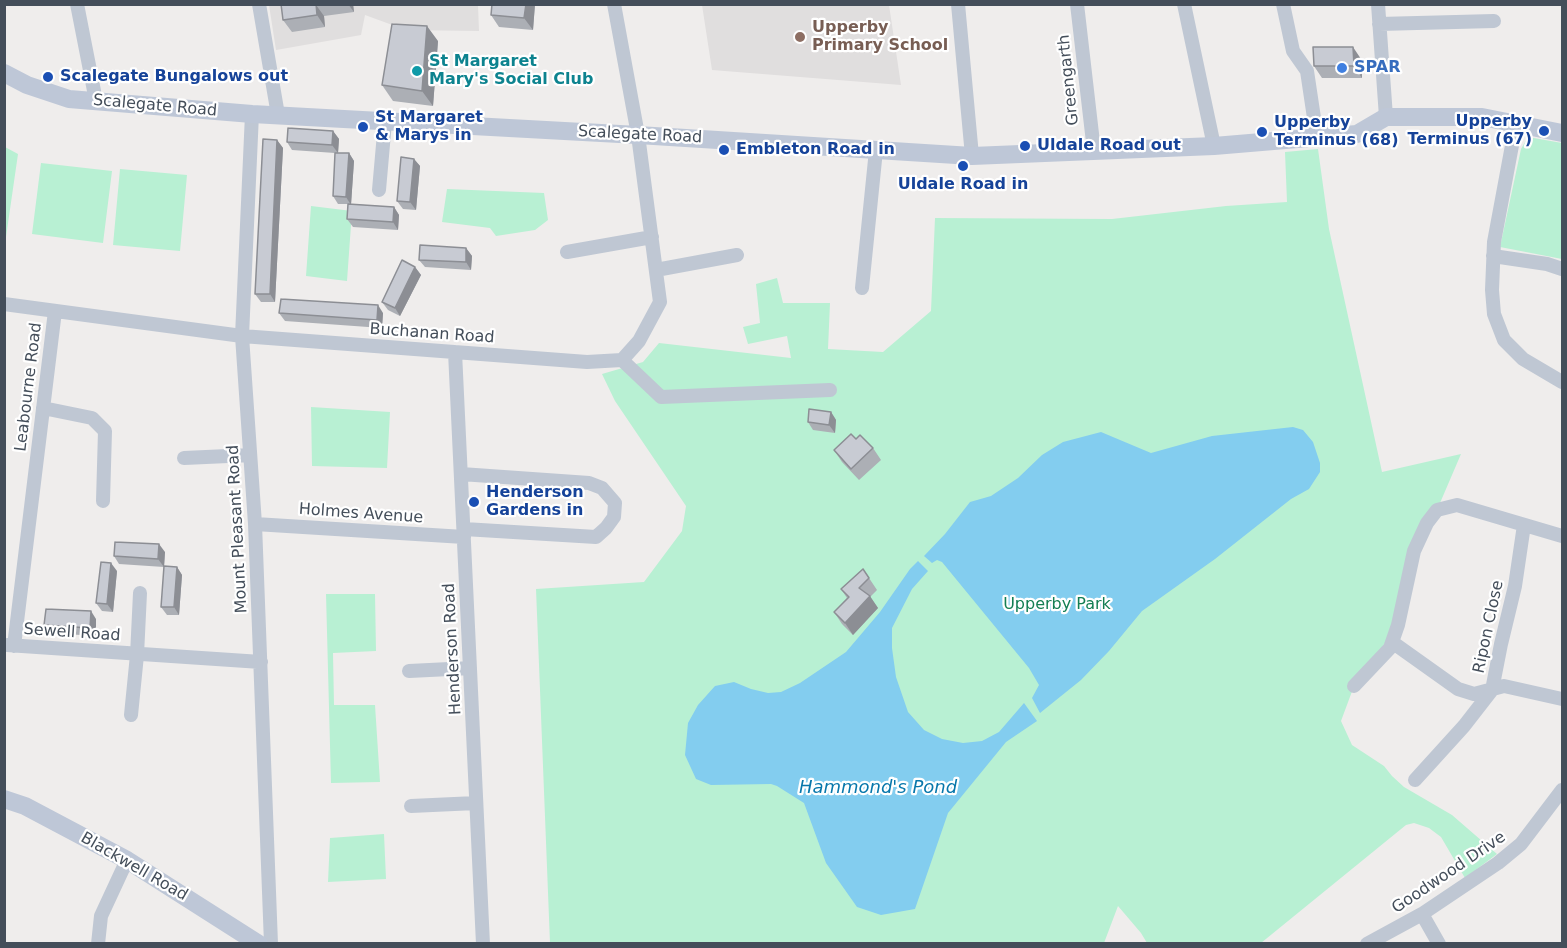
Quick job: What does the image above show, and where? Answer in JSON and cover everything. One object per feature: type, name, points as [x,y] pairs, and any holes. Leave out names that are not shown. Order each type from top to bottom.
[{"type":"street","points":[[77,4],[96,101]]},
{"type":"street","points":[[259,4],[278,116]]},
{"type":"street","points":[[614,4],[638,135],[660,302],[639,341],[622,360],[661,397],[830,390]]},
{"type":"street","points":[[958,4],[972,156]]},
{"type":"street","name":"Greengarth","points":[[1077,4],[1094,151]]},
{"type":"street","points":[[1184,4],[1214,146]]},
{"type":"street","points":[[1282,4],[1293,51],[1307,71],[1317,138]]},
{"type":"street","points":[[1378,4],[1386,117],[1482,117],[1563,132]]},
{"type":"street","points":[[1379,24],[1494,21]]},
{"type":"street","name":"Scalegate Road","points":[[4,74],[27,86],[65,99],[278,116],[972,156],[1214,146],[1317,138],[1357,134],[1386,117]]},
{"type":"street","name":"Mount Pleasant Road","points":[[252,114],[242,336],[255,524],[271,944]]},
{"type":"street","points":[[379,190],[385,122]]},
{"type":"street","points":[[1516,124],[1494,242],[1492,290],[1494,314],[1504,340],[1523,359],[1563,382]]},
{"type":"street","points":[[862,288],[876,150]]},
{"type":"street","points":[[567,252],[652,237]]},
{"type":"street","points":[[656,270],[737,255]]},
{"type":"street","points":[[1493,255],[1563,269]]},
{"type":"street","name":"Buchanan Road","points":[[4,304],[242,336],[587,362],[622,360]]},
{"type":"street","name":"Leabourne Road","points":[[9,645],[55,311]]},
{"type":"street","name":"Henderson Road","points":[[455,352],[483,944]]},
{"type":"street","points":[[43,408],[92,418],[105,431],[104,501]]},
{"type":"street","points":[[184,458],[250,455]]},
{"type":"street","name":"Holmes Avenue","points":[[255,524],[596,537],[614,517],[615,503],[602,488],[589,483],[461,474]]},
{"type":"street","points":[[1354,686],[1390,648],[1398,625],[1414,551],[1427,523],[1437,510],[1457,505],[1563,536]]},
{"type":"street","name":"Ripon Close","points":[[1415,780],[1464,726],[1492,690],[1515,586],[1524,525]]},
{"type":"street","name":"Sewell Road","points":[[137,655],[140,593]]},
{"type":"street","points":[[1392,642],[1458,689],[1474,694],[1504,686],[1563,699]]},
{"type":"street","name":"Sewell Road","points":[[9,645],[261,662]]},
{"type":"street","points":[[130,715],[137,655]]},
{"type":"street","points":[[409,671],[470,668]]},
{"type":"street","name":"Goodwood Drive","points":[[1367,944],[1422,914],[1498,863],[1521,844],[1563,790]]},
{"type":"street","name":"Blackwell Road","points":[[4,799],[25,806],[128,860],[259,944]]},
{"type":"street","points":[[411,806],[476,804]]},
{"type":"street","points":[[98,944],[101,916],[128,860]]},
{"type":"street","points":[[1422,914],[1439,944]]},
{"type":"shaded area","points":[[269,5],[478,5],[479,31],[406,30],[365,15],[361,35],[276,50]]},
{"type":"shaded area","name":"Upperby Primary School","points":[[702,5],[889,5],[901,85],[712,70]]},
{"type":"green space","points":[[1528,137],[1562,143],[1562,259],[1500,247],[1521,149]]},
{"type":"green space","points":[[5,147],[18,154],[6,237],[4,236]]},
{"type":"green space","name":"Upperby Park","points":[[1318,149],[1329,229],[1382,472],[1461,454],[1437,510],[1427,523],[1398,625],[1354,686],[1341,721],[1352,745],[1384,766],[1404,787],[1452,815],[1497,854],[1465,878],[1441,837],[1429,828],[1414,823],[1406,825],[1261,943],[1147,943],[1118,906],[1104,943],[550,943],[536,589],[644,582],[682,531],[686,506],[615,401],[602,374],[643,362],[659,343],[791,358],[787,336],[748,344],[743,327],[760,323],[756,284],[777,278],[783,303],[830,303],[828,349],[883,352],[931,311],[935,218],[1112,219],[1226,206],[1287,202],[1285,152]]},
{"type":"green space","points":[[41,163],[112,171],[103,243],[32,234]]},
{"type":"green space","points":[[120,169],[187,175],[180,251],[113,245]]},
{"type":"green space","points":[[447,189],[544,193],[548,220],[535,230],[496,236],[490,228],[442,222]]},
{"type":"green space","points":[[311,206],[352,211],[347,281],[306,276]]},
{"type":"green space","points":[[311,407],[390,412],[387,468],[312,466]]},
{"type":"green space","points":[[326,594],[375,594],[376,651],[333,653],[334,705],[375,705],[380,782],[331,783]]},
{"type":"green space","points":[[384,834],[386,879],[328,882],[330,838]]},
{"type":"water","points":[[1293,427],[1303,430],[1313,442],[1320,463],[1320,472],[1309,489],[1291,499],[1215,559],[1142,611],[1081,680],[1040,713],[1032,698],[1039,685],[1029,668],[942,562],[937,560],[932,563],[924,556],[970,502],[991,496],[1018,478],[1042,455],[1063,442],[1101,432],[1151,453],[1212,436]]},
{"type":"water","name":"Hammond's Pond","points":[[918,561],[928,571],[912,589],[892,628],[896,677],[908,712],[924,730],[942,739],[963,743],[982,741],[999,732],[1024,703],[1037,721],[1006,742],[948,813],[915,909],[881,915],[857,907],[826,863],[804,803],[771,784],[711,785],[696,779],[685,755],[688,723],[698,705],[715,686],[734,682],[768,693],[781,692],[800,683],[846,652],[880,612]]},
{"type":"building","points":[[281,4],[316,4],[317,15],[283,20]]},
{"type":"building","points":[[492,4],[526,4],[524,18],[491,15]]},
{"type":"building","points":[[392,24],[427,26],[422,91],[382,85]]},
{"type":"building","points":[[1313,47],[1353,47],[1354,66],[1314,66]]},
{"type":"building","points":[[288,128],[333,131],[332,145],[287,142]]},
{"type":"building","points":[[263,139],[277,140],[270,294],[255,294]]},
{"type":"building","points":[[335,153],[349,153],[346,197],[333,196]]},
{"type":"building","points":[[401,157],[414,159],[410,202],[397,201]]},
{"type":"building","points":[[348,204],[394,207],[393,222],[347,219]]},
{"type":"building","points":[[420,245],[466,248],[466,262],[419,260]]},
{"type":"building","points":[[402,260],[415,267],[395,308],[382,302]]},
{"type":"building","points":[[281,299],[378,305],[377,320],[279,313]]},
{"type":"building","points":[[809,409],[831,412],[829,425],[808,422]]},
{"type":"building","points":[[851,434],[856,439],[860,435],[873,448],[851,469],[834,450]]},
{"type":"building","points":[[115,542],[159,544],[158,559],[114,556]]},
{"type":"building","points":[[101,562],[111,563],[107,604],[96,603]]},
{"type":"building","points":[[164,566],[177,567],[174,607],[161,607]]},
{"type":"building","points":[[863,569],[869,578],[859,588],[870,596],[845,623],[834,612],[849,597],[841,589]]},
{"type":"building","points":[[46,609],[91,611],[90,628],[44,625]]},
{"type":"place","name":"Upperby Primary School","points":[[800,37]]},
{"type":"place","name":"SPAR","points":[[1342,68]]},
{"type":"place","name":"St Margaret Mary's Social Club","points":[[417,71]]},
{"type":"place","name":"Scalegate Bungalows out","points":[[48,77]]},
{"type":"place","name":"St Margaret & Marys in","points":[[363,127]]},
{"type":"place","name":"Upperby Terminus (67)","points":[[1544,131]]},
{"type":"place","name":"Upperby Terminus (68)","points":[[1262,132]]},
{"type":"place","name":"Uldale Road out","points":[[1025,146]]},
{"type":"place","name":"Embleton Road in","points":[[724,150]]},
{"type":"place","name":"Uldale Road in","points":[[963,166]]},
{"type":"place","name":"Henderson Gardens in","points":[[474,502]]}]
